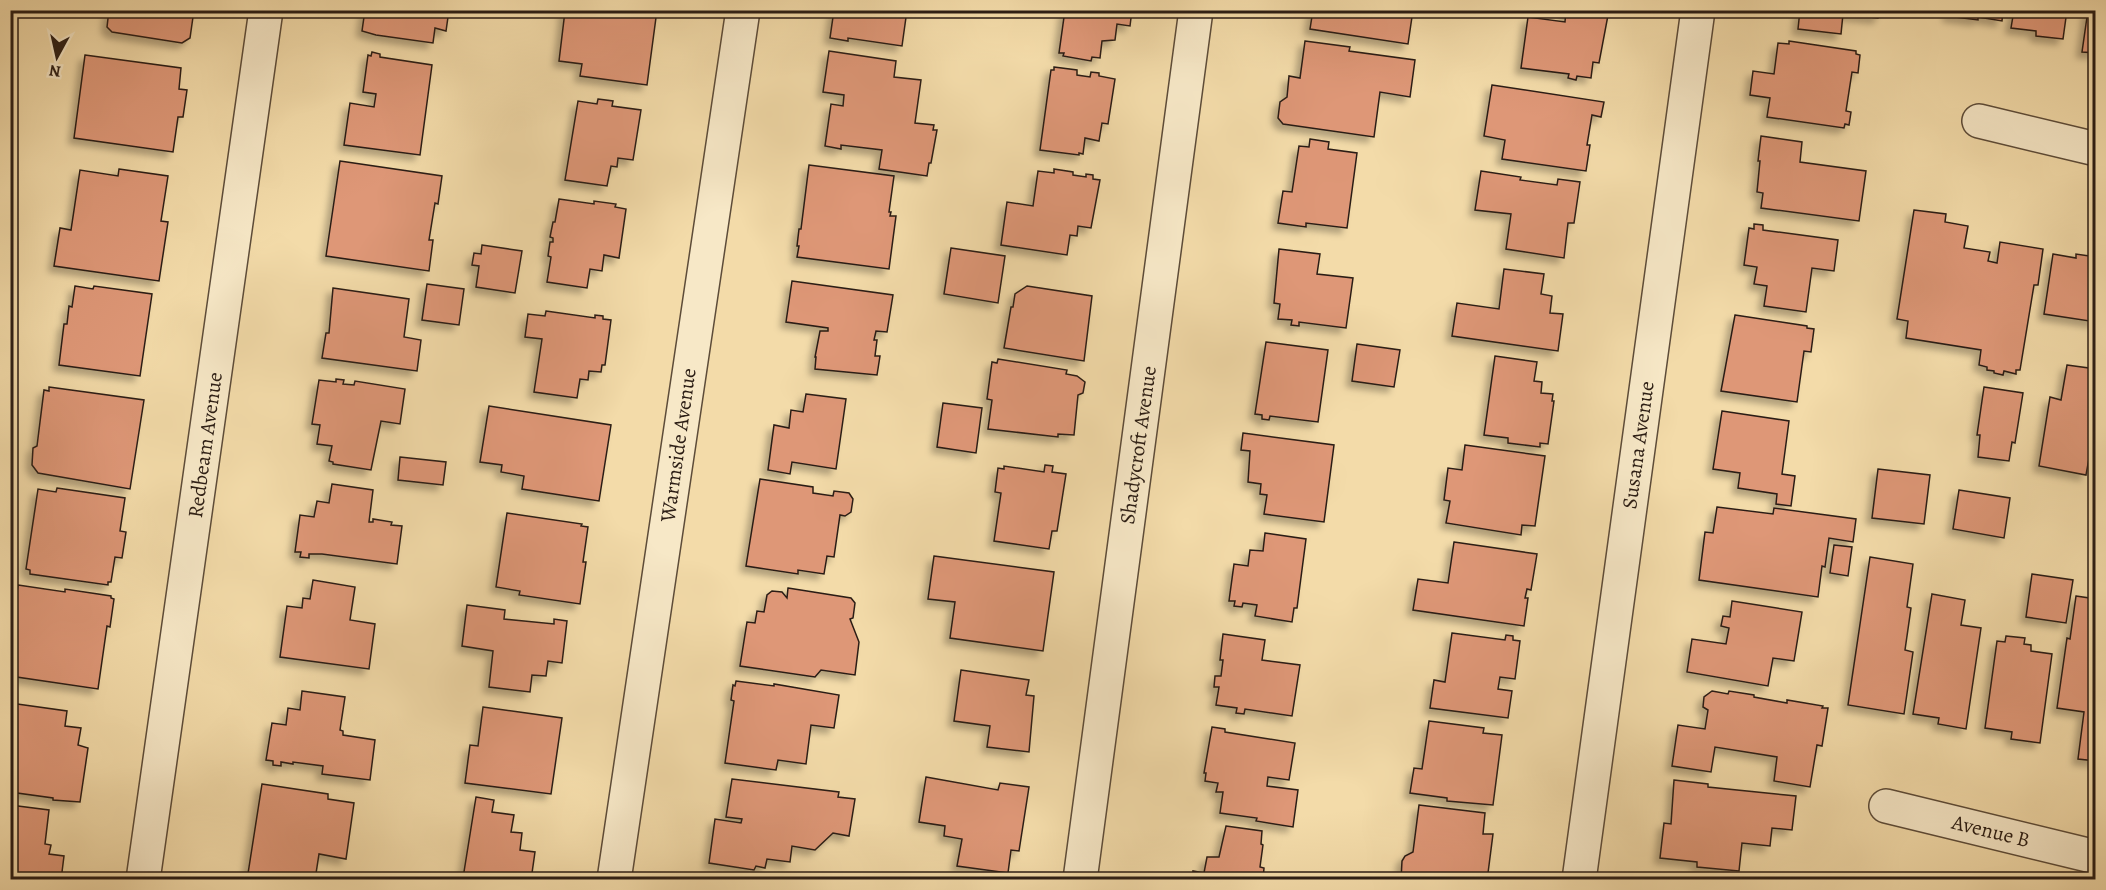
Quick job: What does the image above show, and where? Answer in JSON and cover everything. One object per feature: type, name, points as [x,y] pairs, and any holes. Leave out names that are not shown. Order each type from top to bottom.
[{"type":"street","name":"Redbeam Avenue","points":[[143,879],[266,10]]},
{"type":"street","name":"Warmside Avenue","points":[[614,879],[743,10]]},
{"type":"street","name":"Shadycroft Avenue","points":[[1080,879],[1196,10]]},
{"type":"street","name":"Susana Avenue","points":[[1579,879],[1698,10]]},
{"type":"street","points":[[1979,121],[2096,149]]},
{"type":"street","name":"Avenue B","points":[[1886,806],[2096,857]]},
{"type":"building","points":[[109,10],[194,10],[190,38],[182,43],[112,32],[107,27]]},
{"type":"building","points":[[365,10],[449,10],[446,31],[435,28],[433,43],[362,31]]},
{"type":"building","points":[[561,10],[657,10],[647,85],[580,76],[582,64],[559,61],[565,11]]},
{"type":"building","points":[[834,10],[907,10],[902,46],[848,38],[848,41],[830,38]]},
{"type":"building","points":[[1065,10],[1132,10],[1130,26],[1117,24],[1115,40],[1102,41],[1100,58],[1092,57],[1091,61],[1063,56],[1064,53],[1059,53]]},
{"type":"building","points":[[1313,10],[1413,10],[1408,44],[1310,29]]},
{"type":"building","points":[[1566,10],[1609,10],[1599,63],[1593,62],[1591,78],[1577,76],[1576,80],[1568,78],[1569,74],[1521,68],[1528,17],[1565,22]]},
{"type":"building","points":[[1800,10],[1882,11],[1878,18],[1843,14],[1841,34],[1798,29]]},
{"type":"building","points":[[1949,10],[2003,10],[2002,21],[1948,16]]},
{"type":"building","points":[[2014,10],[2067,10],[2063,39],[2036,36],[2036,31],[2011,28]]},
{"type":"building","points":[[2088,10],[2096,10],[2096,53],[2082,52]]},
{"type":"building","points":[[1305,41],[1350,47],[1349,51],[1415,60],[1410,97],[1380,92],[1374,137],[1283,124],[1278,118],[1280,102],[1287,97],[1289,76],[1300,78]]},
{"type":"building","points":[[1789,41],[1856,51],[1856,54],[1860,55],[1858,73],[1852,72],[1846,111],[1851,112],[1849,125],[1845,124],[1844,128],[1767,117],[1770,98],[1750,95],[1753,71],[1774,74],[1778,43],[1789,44]]},
{"type":"building","points":[[829,51],[896,61],[894,77],[921,80],[915,123],[934,125],[933,130],[937,130],[927,176],[879,169],[882,150],[841,145],[841,149],[825,146],[831,104],[843,106],[844,95],[823,92]]},
{"type":"building","points":[[372,52],[380,54],[380,57],[432,65],[420,155],[344,145],[350,103],[374,107],[376,94],[363,92],[368,55],[371,56]]},
{"type":"building","points":[[85,55],[181,68],[179,89],[187,90],[183,117],[178,117],[173,152],[74,138]]},
{"type":"building","points":[[1054,67],[1077,70],[1077,75],[1090,77],[1091,72],[1115,79],[1108,124],[1102,123],[1099,141],[1085,138],[1083,154],[1040,150],[1051,70],[1054,70]]},
{"type":"building","points":[[1492,85],[1604,102],[1601,117],[1592,115],[1586,171],[1502,159],[1505,140],[1484,136]]},
{"type":"building","points":[[598,99],[613,101],[612,106],[641,110],[633,160],[618,158],[617,167],[611,166],[607,186],[565,180],[578,101],[597,104]]},
{"type":"building","points":[[1761,136],[1802,142],[1800,162],[1866,171],[1859,221],[1761,208],[1763,193],[1757,192]]},
{"type":"building","points":[[1310,139],[1329,142],[1328,149],[1357,153],[1347,228],[1306,223],[1306,227],[1278,223],[1283,191],[1292,192],[1299,146],[1309,147]]},
{"type":"building","points":[[340,161],[442,176],[429,240],[433,240],[429,271],[326,256]]},
{"type":"building","points":[[809,165],[894,176],[889,212],[891,212],[890,216],[896,216],[889,269],[797,257]]},
{"type":"building","points":[[119,169],[168,176],[161,221],[168,222],[159,281],[54,266],[60,228],[71,230],[80,170],[118,176]]},
{"type":"building","points":[[1054,169],[1086,177],[1086,174],[1093,175],[1093,179],[1100,180],[1091,228],[1078,226],[1077,236],[1070,235],[1067,255],[1001,245],[1007,202],[1033,206],[1038,171],[1054,173]]},
{"type":"building","points":[[1481,171],[1557,185],[1558,179],[1580,182],[1574,223],[1568,223],[1564,258],[1506,249],[1511,214],[1475,210]]},
{"type":"building","points":[[559,199],[594,204],[594,201],[616,204],[615,207],[626,209],[619,258],[604,255],[602,271],[590,269],[587,288],[547,282],[551,257],[548,256],[550,242],[553,242],[553,238],[550,237]]},
{"type":"building","points":[[1914,210],[1946,214],[1945,222],[1968,226],[1964,248],[1990,252],[1988,261],[1997,263],[2000,242],[2043,249],[2038,285],[2034,285],[2020,370],[2016,370],[2016,374],[2004,371],[2003,375],[1994,373],[1994,371],[1987,370],[1987,367],[1979,365],[1981,350],[1906,338],[1908,321],[1897,319]]},
{"type":"building","points":[[1754,224],[1763,225],[1763,230],[1838,240],[1834,271],[1812,268],[1806,312],[1764,306],[1767,286],[1754,284],[1757,267],[1744,265],[1749,228],[1754,229]]},
{"type":"building","points":[[482,245],[522,251],[515,293],[476,287],[479,266],[472,265],[474,253],[481,254]]},
{"type":"building","points":[[951,248],[1005,256],[998,303],[944,294]]},
{"type":"building","points":[[1279,249],[1320,254],[1317,274],[1353,278],[1346,328],[1299,322],[1299,326],[1291,325],[1292,320],[1278,319],[1280,304],[1274,303]]},
{"type":"building","points":[[2053,254],[2076,258],[2076,254],[2096,257],[2096,322],[2044,314]]},
{"type":"building","points":[[1504,269],[1544,274],[1541,294],[1552,296],[1550,313],[1563,314],[1558,351],[1452,336],[1457,303],[1499,309]]},
{"type":"building","points":[[792,281],[893,295],[887,332],[876,331],[874,340],[877,340],[875,356],[880,356],[877,375],[815,369],[820,331],[828,331],[828,328],[786,322]]},
{"type":"building","points":[[427,284],[464,289],[459,325],[422,320]]},
{"type":"building","points":[[75,286],[93,289],[94,286],[152,294],[140,376],[59,365],[64,324],[67,324],[69,306],[72,307]]},
{"type":"building","points":[[1027,286],[1092,296],[1084,361],[1004,348],[1015,294]]},
{"type":"building","points":[[333,288],[409,299],[404,337],[421,340],[417,371],[322,358],[326,333],[329,333]]},
{"type":"building","points":[[546,311],[595,318],[595,315],[603,316],[603,319],[611,320],[605,365],[602,365],[601,372],[589,371],[588,380],[580,379],[577,398],[534,392],[542,339],[525,337],[528,314],[545,316]]},
{"type":"building","points":[[1735,315],[1814,329],[1811,352],[1804,351],[1797,402],[1721,391]]},
{"type":"building","points":[[1266,342],[1328,350],[1318,422],[1270,416],[1269,420],[1262,419],[1262,415],[1255,414]]},
{"type":"building","points":[[1357,344],[1400,350],[1394,387],[1352,381]]},
{"type":"building","points":[[1495,356],[1537,362],[1534,381],[1542,382],[1541,393],[1553,394],[1552,401],[1554,401],[1548,444],[1540,443],[1540,447],[1508,443],[1508,438],[1484,435]]},
{"type":"building","points":[[998,359],[1067,370],[1066,374],[1077,376],[1085,382],[1083,393],[1078,395],[1074,435],[1058,434],[1058,437],[988,429],[992,400],[987,399],[992,362],[997,363]]},
{"type":"building","points":[[2067,365],[2096,369],[2096,420],[2086,475],[2039,466],[2050,397],[2061,400]]},
{"type":"building","points":[[336,379],[344,380],[343,384],[354,385],[355,381],[405,389],[400,424],[381,421],[371,470],[333,464],[329,461],[332,446],[317,444],[320,425],[312,424],[319,380],[336,382]]},
{"type":"building","points":[[49,387],[144,400],[130,489],[38,473],[32,465],[33,448],[37,446],[44,390],[49,391]]},
{"type":"building","points":[[1984,387],[2023,393],[2015,443],[2012,442],[2009,461],[1978,457],[1980,435],[1977,435]]},
{"type":"building","points":[[806,394],[846,399],[836,469],[792,462],[790,474],[768,470],[774,425],[789,428],[791,410],[803,412]]},
{"type":"building","points":[[943,403],[982,408],[976,453],[937,447]]},
{"type":"building","points":[[489,406],[611,425],[599,501],[522,489],[524,476],[501,472],[502,465],[480,462]]},
{"type":"building","points":[[1722,411],[1789,421],[1782,474],[1795,476],[1791,506],[1776,504],[1777,494],[1738,488],[1740,473],[1713,469]]},
{"type":"building","points":[[1243,433],[1334,445],[1324,522],[1264,514],[1267,495],[1260,494],[1261,484],[1248,482],[1250,451],[1241,450]]},
{"type":"building","points":[[1465,445],[1545,456],[1535,526],[1522,525],[1521,535],[1446,523],[1450,501],[1444,500],[1448,468],[1462,470]]},
{"type":"building","points":[[400,457],[446,462],[443,485],[398,480]]},
{"type":"building","points":[[1045,465],[1053,466],[1052,472],[1066,474],[1057,531],[1052,531],[1049,549],[994,541],[1001,493],[995,492],[998,468],[1004,469],[1004,466],[1044,472]]},
{"type":"building","points":[[1878,469],[1930,475],[1924,524],[1872,518]]},
{"type":"building","points":[[760,479],[813,487],[813,493],[833,496],[834,491],[849,493],[853,499],[851,512],[845,516],[840,515],[834,557],[827,556],[824,574],[798,570],[798,574],[746,566]]},
{"type":"building","points":[[332,484],[373,490],[369,522],[373,522],[373,519],[402,526],[397,564],[322,554],[309,554],[309,558],[300,557],[301,552],[295,552],[300,515],[314,517],[317,501],[329,503]]},
{"type":"building","points":[[57,488],[125,498],[120,531],[126,532],[122,558],[115,557],[111,582],[108,582],[108,585],[30,574],[30,570],[26,569],[38,489],[56,492]]},
{"type":"building","points":[[1959,490],[2010,498],[2004,538],[1953,529]]},
{"type":"building","points":[[1717,507],[1773,514],[1774,508],[1856,519],[1853,542],[1829,538],[1818,597],[1699,580],[1705,532],[1713,533]]},
{"type":"building","points":[[507,513],[582,524],[581,526],[588,527],[580,604],[519,595],[520,591],[496,587]]},
{"type":"building","points":[[1265,533],[1306,539],[1297,608],[1294,608],[1292,622],[1255,616],[1257,605],[1243,603],[1242,607],[1234,606],[1235,601],[1229,601],[1234,564],[1248,566],[1250,550],[1263,551]]},
{"type":"building","points":[[1454,542],[1537,554],[1531,590],[1527,589],[1525,598],[1528,598],[1524,626],[1413,610],[1418,579],[1448,583]]},
{"type":"building","points":[[1834,545],[1852,547],[1848,576],[1830,573]]},
{"type":"building","points":[[934,556],[1054,572],[1043,651],[950,638],[955,602],[928,599]]},
{"type":"building","points":[[1870,557],[1913,564],[1907,607],[1911,608],[1905,650],[1913,652],[1904,714],[1848,705]]},
{"type":"building","points":[[2032,574],[2073,580],[2066,623],[2026,617]]},
{"type":"building","points":[[313,580],[355,587],[350,620],[375,624],[369,669],[280,657],[287,606],[302,608],[303,598],[310,599]]},
{"type":"building","points":[[18,585],[65,592],[65,589],[111,596],[114,599],[110,627],[107,626],[98,689],[10,676],[10,639]]},
{"type":"building","points":[[788,588],[851,598],[855,603],[853,618],[850,619],[859,642],[855,675],[821,670],[815,677],[740,666],[747,622],[755,623],[757,611],[764,612],[767,595],[772,591],[782,592],[787,598]]},
{"type":"building","points":[[1932,594],[1965,600],[1961,625],[1981,628],[1966,729],[1938,724],[1939,718],[1913,714]]},
{"type":"building","points":[[2076,596],[2096,599],[2096,682],[2090,681],[2089,689],[2096,690],[2096,761],[2078,759],[2084,712],[2057,708],[2067,638],[2070,639]]},
{"type":"building","points":[[1732,601],[1802,612],[1794,661],[1773,658],[1768,686],[1687,672],[1692,639],[1726,644],[1729,628],[1721,626],[1723,616],[1730,617]]},
{"type":"building","points":[[467,605],[505,610],[504,619],[554,624],[554,619],[567,621],[562,663],[548,661],[546,676],[532,675],[530,692],[489,687],[493,651],[462,646]]},
{"type":"building","points":[[1452,633],[1505,640],[1506,635],[1513,636],[1513,640],[1520,641],[1515,679],[1500,677],[1498,689],[1512,691],[1508,718],[1430,708],[1434,680],[1445,682]]},
{"type":"building","points":[[1223,634],[1265,640],[1262,660],[1300,665],[1292,716],[1245,709],[1244,714],[1236,713],[1237,708],[1216,705],[1219,687],[1214,687],[1215,676],[1221,676]]},
{"type":"building","points":[[2006,636],[2025,638],[2024,644],[2031,645],[2031,651],[2052,654],[2040,743],[2011,739],[2012,732],[1985,728],[1997,641],[2005,642]]},
{"type":"building","points":[[961,670],[1029,680],[1026,695],[1034,696],[1029,752],[987,747],[990,726],[954,721]]},
{"type":"building","points":[[736,681],[774,686],[774,684],[839,695],[834,728],[811,725],[806,764],[778,760],[776,770],[725,763],[734,701],[731,700],[733,685],[735,686]]},
{"type":"building","points":[[302,691],[345,697],[340,730],[343,731],[343,735],[375,740],[370,780],[322,774],[323,766],[281,762],[281,766],[273,765],[273,761],[266,760],[272,723],[286,725],[288,708],[300,710]]},
{"type":"building","points":[[1712,691],[1728,694],[1729,691],[1787,703],[1787,700],[1828,708],[1822,746],[1817,745],[1810,787],[1774,781],[1777,757],[1715,747],[1711,772],[1672,766],[1678,725],[1705,729],[1708,710],[1703,707],[1704,697]]},
{"type":"building","points":[[10,703],[67,711],[65,726],[81,728],[78,745],[88,748],[80,802],[53,800],[53,798],[10,792]]},
{"type":"building","points":[[483,707],[562,718],[551,794],[465,783],[470,745],[478,746]]},
{"type":"building","points":[[1429,721],[1484,728],[1483,733],[1502,735],[1493,805],[1447,801],[1447,798],[1410,793],[1414,768],[1422,769]]},
{"type":"building","points":[[1212,727],[1225,729],[1225,732],[1295,743],[1289,780],[1268,777],[1267,786],[1298,790],[1293,827],[1256,821],[1257,818],[1220,813],[1223,792],[1216,792],[1218,783],[1205,781],[1206,773],[1204,773]]},
{"type":"building","points":[[926,777],[998,790],[1000,783],[1029,787],[1019,851],[1011,850],[1008,873],[957,866],[962,839],[944,836],[945,826],[919,822]]},
{"type":"building","points":[[732,779],[839,792],[838,797],[855,799],[849,836],[833,833],[815,850],[792,846],[790,862],[767,859],[765,868],[756,866],[754,870],[709,863],[715,819],[741,823],[742,819],[726,817]]},
{"type":"building","points":[[1674,780],[1708,784],[1708,787],[1796,796],[1792,830],[1772,828],[1770,846],[1742,843],[1739,871],[1697,867],[1697,862],[1660,858],[1664,823],[1671,824]]},
{"type":"building","points":[[262,784],[328,794],[328,799],[354,803],[346,859],[319,854],[315,880],[247,880]]},
{"type":"building","points":[[476,797],[494,800],[492,812],[514,815],[511,832],[522,833],[520,850],[535,852],[531,880],[463,878]]},
{"type":"building","points":[[10,805],[49,810],[45,844],[51,845],[49,854],[64,856],[61,880],[10,880]]},
{"type":"building","points":[[1419,805],[1485,813],[1483,834],[1493,834],[1488,873],[1483,873],[1482,880],[1401,880],[1402,861],[1405,856],[1413,852]]},
{"type":"building","points":[[1226,826],[1262,831],[1260,867],[1264,868],[1263,880],[1192,880],[1193,871],[1204,873],[1207,857],[1219,857]]}]
